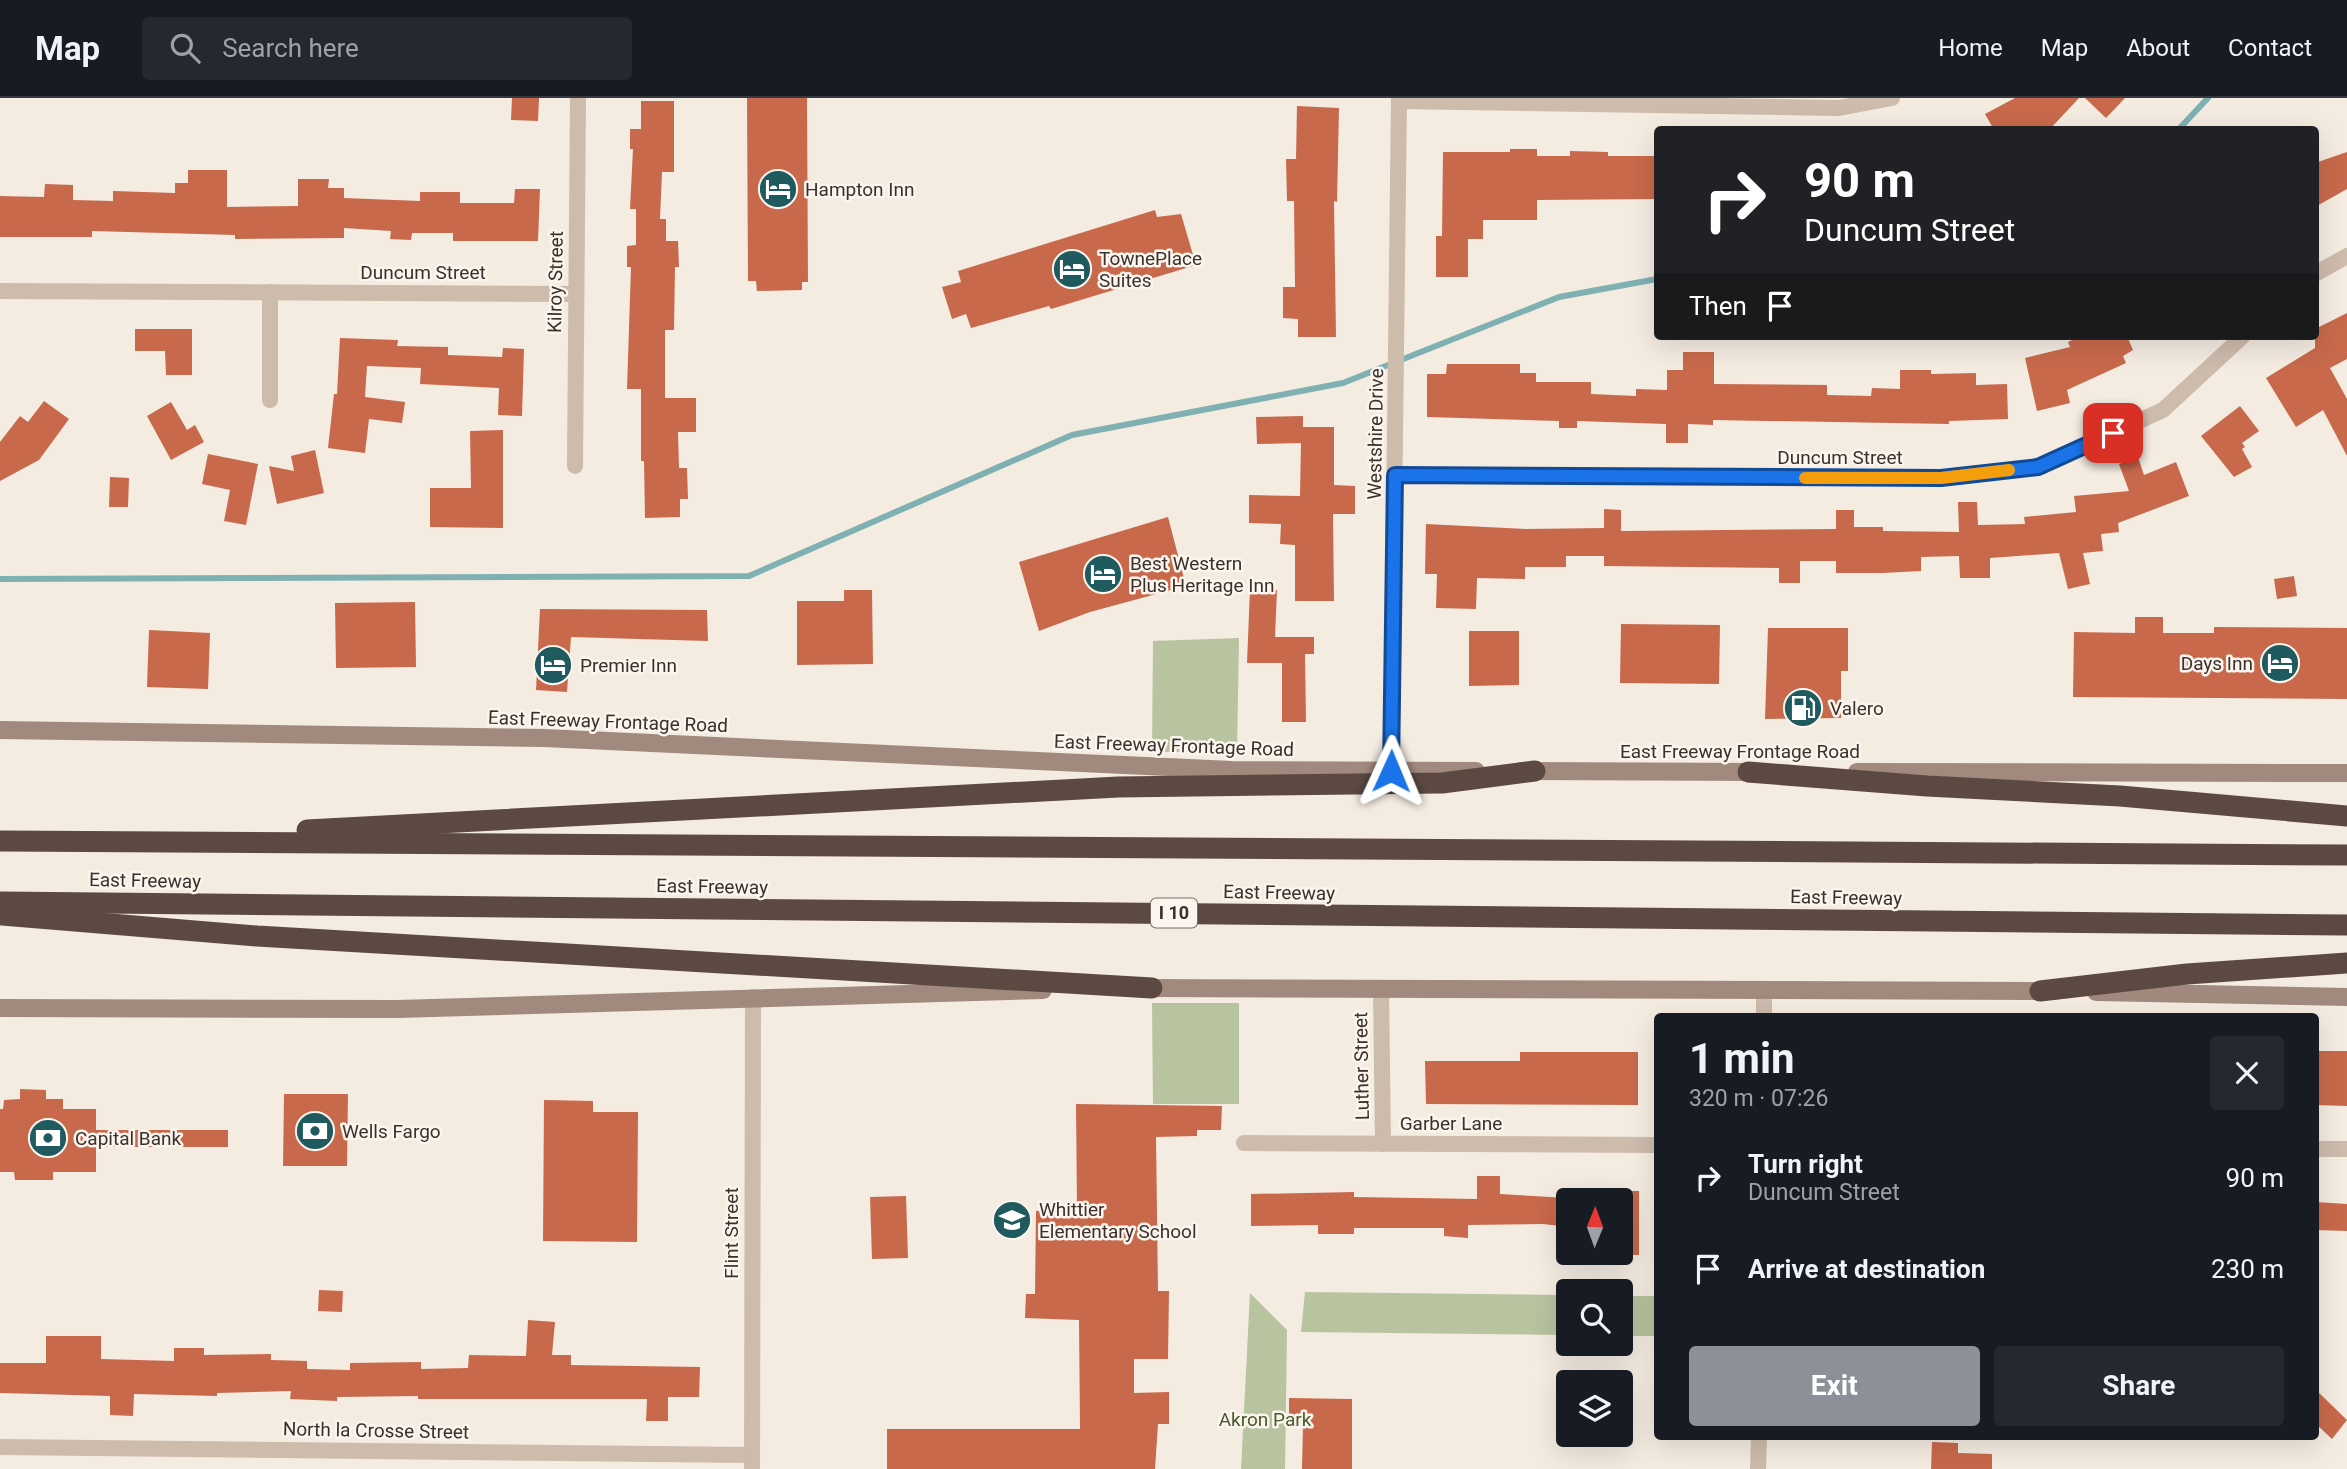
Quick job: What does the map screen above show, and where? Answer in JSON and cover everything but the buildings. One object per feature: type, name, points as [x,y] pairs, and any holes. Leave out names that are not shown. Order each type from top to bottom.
[{"type":"highway","points":[[89,842],[1118,787],[1441,783],[1535,771]]},
{"type":"highway","points":[[1748,772],[1927,786],[2120,796],[2347,816]]},
{"type":"highway","name":"East Freeway","points":[[0,841],[2347,855]]},
{"type":"highway","name":"East Freeway","points":[[0,902],[2347,925]]},
{"type":"highway","points":[[0,914],[257,936],[1152,988]]},
{"type":"highway","points":[[2040,991],[2187,974],[2347,963]]},
{"type":"main road","name":"East Freeway Frontage Road","points":[[0,730],[544,738],[1231,770],[2347,773]]},
{"type":"main road","points":[[0,1008],[422,1008],[1152,988],[2040,991],[2347,997]]},
{"type":"street","name":"Kilroy Street","points":[[575,466],[578,98]]},
{"type":"street","points":[[1399,100],[1839,108],[1892,98]]},
{"type":"street","name":"Westshire Drive","points":[[1391,771],[1399,100]]},
{"type":"street","points":[[2319,272],[2347,257]]},
{"type":"street","name":"Duncum Street","points":[[0,291],[576,294]]},
{"type":"street","points":[[270,292],[270,400]]},
{"type":"street","name":"Duncum Street","points":[[1395,475],[1941,478],[2038,467],[2163,411],[2239,340]]},
{"type":"street","name":"Luther Street","points":[[1381,989],[1383,1144]]},
{"type":"street","points":[[1764,990],[1764,1013]]},
{"type":"street","name":"Flint Street","points":[[751,1462],[753,997]]},
{"type":"street","name":"Garber Lane","points":[[1244,1143],[1654,1145]]},
{"type":"street","points":[[2319,1149],[2347,1149]]},
{"type":"street","points":[[1758,1469],[1759,1440]]},
{"type":"street","name":"North la Crosse Street","points":[[0,1447],[751,1462]]},
{"type":"green space","points":[[1239,638],[1237,752],[1152,752],[1153,641]]},
{"type":"green space","points":[[1152,1003],[1239,1003],[1239,1104],[1153,1104]]},
{"type":"green space","points":[[1305,1292],[1556,1295],[1556,1335],[1301,1332]]},
{"type":"green space","name":"Akron Park","points":[[1250,1293],[1287,1330],[1285,1469],[1241,1469]]},
{"type":"green space","points":[[1633,1296],[1654,1296],[1654,1336],[1633,1336]]},
{"type":"waterway","points":[[2182,126],[2208,98]]},
{"type":"waterway","points":[[0,579],[749,576],[1072,435],[1343,383],[1559,297],[1654,280]]},
{"type":"slow traffic","points":[[1805,478],[1941,478],[2009,470]]},
{"type":"place","name":"Hampton Inn","points":[[778,189]]},
{"type":"place","name":"TownePlace Suites","points":[[1072,269]]},
{"type":"place","name":"Best Western Plus Heritage Inn","points":[[1103,574]]},
{"type":"place","name":"Days Inn","points":[[2280,663]]},
{"type":"place","name":"Premier Inn","points":[[553,665]]},
{"type":"place","name":"Valero","points":[[1803,708]]},
{"type":"place","name":"Wells Fargo","points":[[315,1131]]},
{"type":"place","name":"Capital Bank","points":[[48,1138]]},
{"type":"place","name":"Whittier Elementary School","points":[[1012,1220]]},
{"type":"route","points":[[1391,771],[1395,475],[1941,478],[2038,467],[2113,433]]}]
